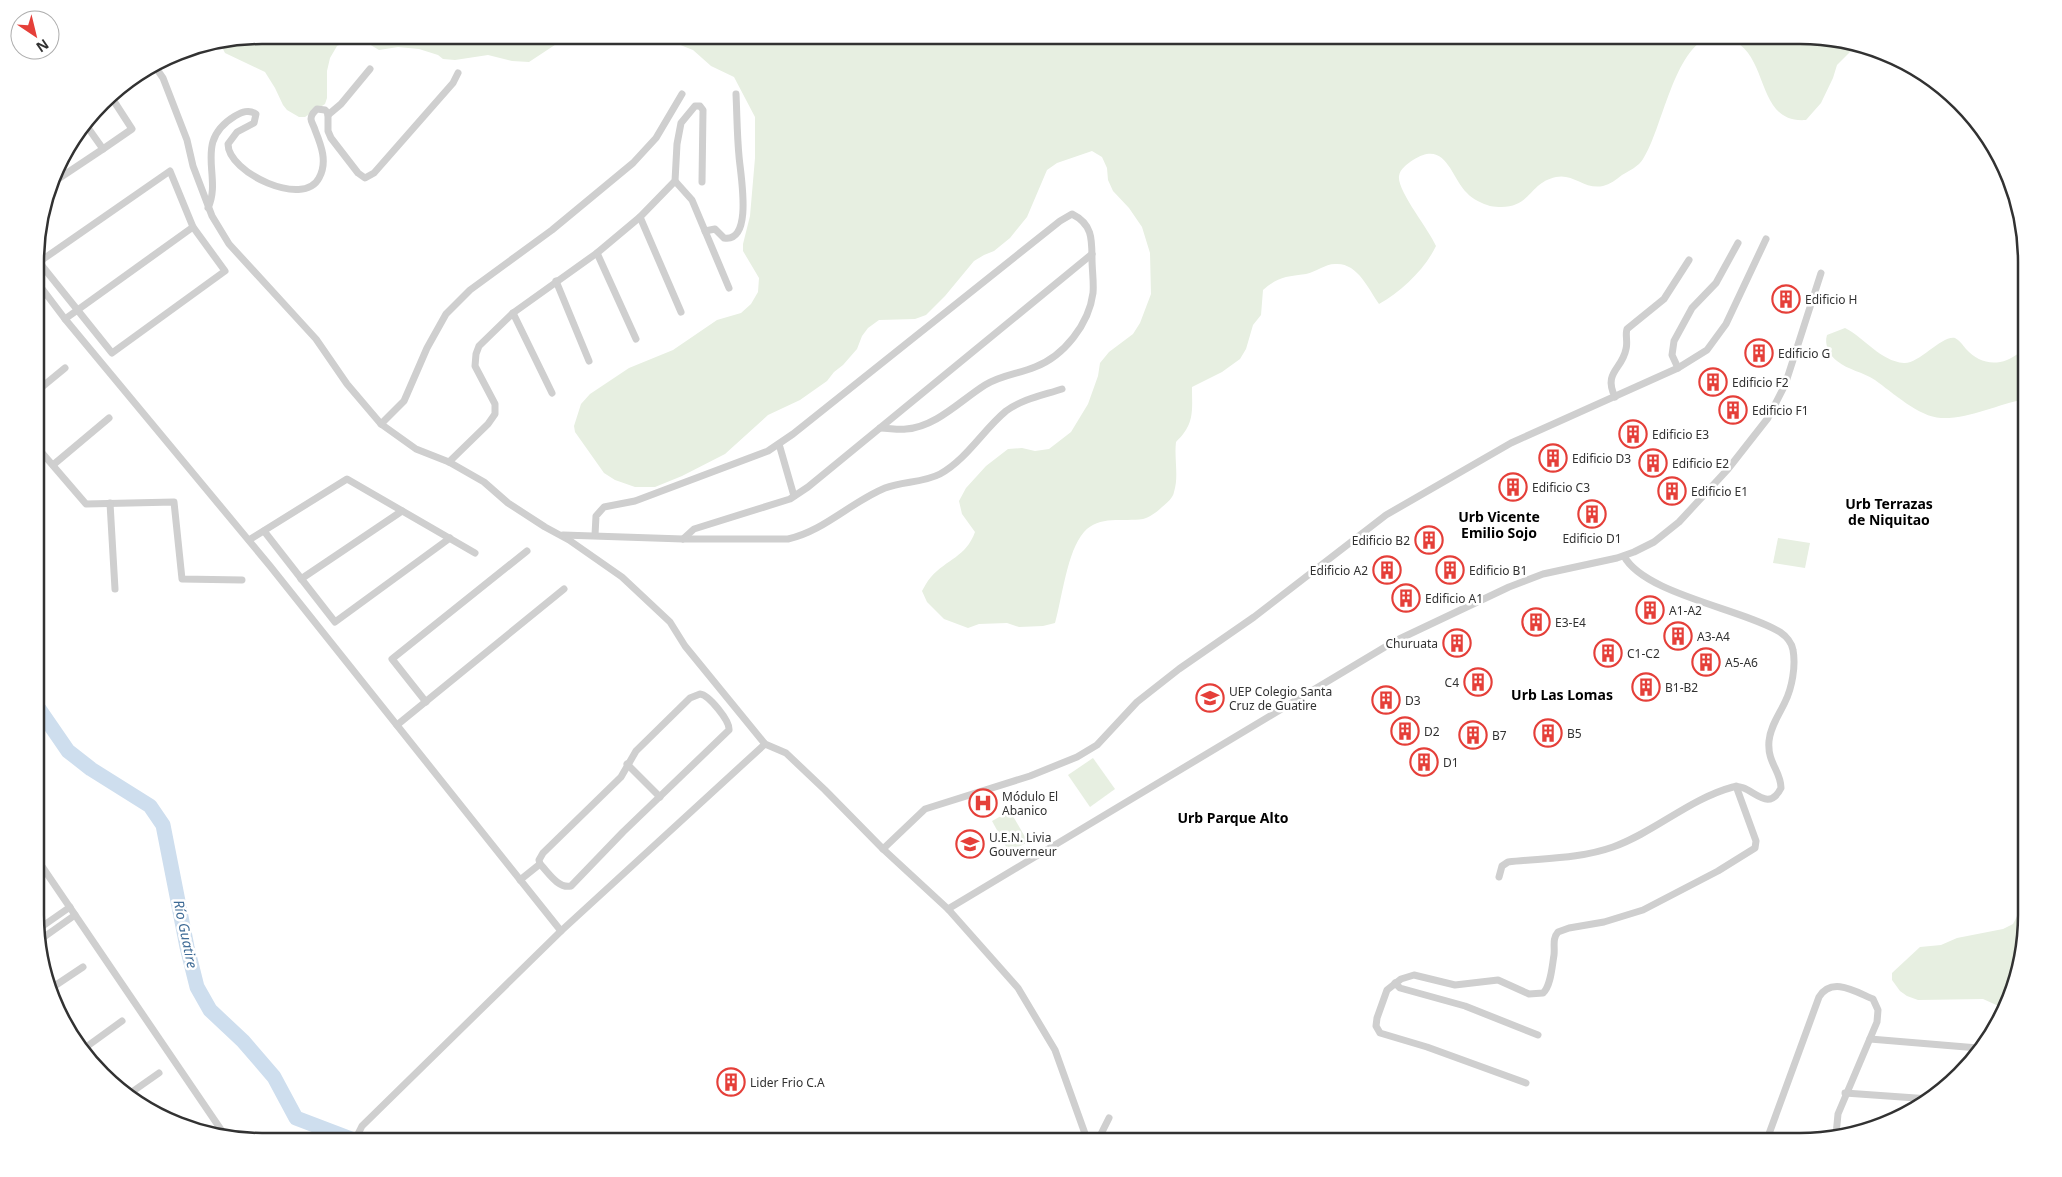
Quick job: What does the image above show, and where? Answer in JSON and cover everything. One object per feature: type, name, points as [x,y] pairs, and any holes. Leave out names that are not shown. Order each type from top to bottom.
[{"type":"street","points":[[158,70],[163,78],[187,140],[193,166],[208,208],[229,244],[316,339],[347,384],[382,424],[416,449],[449,462],[484,482],[508,503],[622,577],[670,622],[685,646],[765,744],[786,753],[825,790],[883,849],[948,909],[1018,988],[1054,1050],[1085,1133]]},
{"type":"street","points":[[328,115],[341,104],[370,70]]},
{"type":"street","points":[[208,208],[211,202],[212,182],[210,150],[214,139],[232,118],[247,111],[256,114],[254,123],[237,132],[228,144],[231,157],[246,172],[256,178],[277,186],[301,190],[312,187],[317,182],[323,166],[322,147],[311,119],[311,116],[317,109],[325,110],[328,115],[328,131],[331,138],[358,173],[362,177],[370,176],[452,83],[458,73]]},
{"type":"street","points":[[382,424],[404,402],[427,348],[446,314],[470,290],[552,230],[633,163],[656,138],[682,94]]},
{"type":"street","points":[[705,231],[715,229],[724,238],[730,239],[736,235],[743,216],[744,194],[739,162],[736,94]]},
{"type":"street","points":[[60,177],[132,129],[114,102]]},
{"type":"street","points":[[449,462],[494,418],[495,404],[475,366],[479,346],[513,313],[597,253],[640,217],[675,181],[677,144],[681,123],[695,106],[700,106],[703,110],[702,182]]},
{"type":"street","points":[[89,129],[102,149]]},
{"type":"street","points":[[44,259],[170,171],[193,227],[225,272],[112,353],[44,268]]},
{"type":"street","points":[[675,181],[692,200],[729,288]]},
{"type":"street","points":[[594,535],[596,516],[604,507],[636,500],[768,452],[1060,221],[1072,214],[1082,219],[1090,231],[1092,294],[1082,325],[1063,350],[1051,361],[999,378],[945,414],[925,424],[908,429],[880,428]]},
{"type":"street","points":[[640,217],[681,312]]},
{"type":"street","points":[[66,319],[193,227]]},
{"type":"street","points":[[883,849],[925,809],[1030,776],[1077,757],[1097,745],[1137,702],[1158,685],[1254,617],[1386,515],[1511,443],[1678,368],[1706,350],[1726,324],[1766,239]]},
{"type":"street","points":[[1678,368],[1672,355],[1674,341],[1692,308],[1716,283],[1738,243]]},
{"type":"street","points":[[597,253],[636,339]]},
{"type":"street","points":[[683,539],[694,529],[794,496],[1092,254]]},
{"type":"street","points":[[1615,397],[1610,384],[1611,378],[1625,354],[1627,328],[1664,299],[1689,260]]},
{"type":"street","points":[[948,909],[1395,640],[1509,587],[1544,574],[1624,556],[1654,542],[1679,522],[1728,469],[1768,418],[1785,385],[1821,273]]},
{"type":"street","points":[[556,281],[589,361]]},
{"type":"street","points":[[44,291],[249,540],[561,932]]},
{"type":"street","points":[[513,313],[552,393]]},
{"type":"street","points":[[44,385],[65,368]]},
{"type":"street","points":[[560,535],[683,539],[788,539],[803,536],[870,495],[888,487],[921,481],[940,474],[956,462],[1006,412],[1018,403],[1062,389]]},
{"type":"street","points":[[53,465],[109,418]]},
{"type":"street","points":[[779,444],[794,496]]},
{"type":"street","points":[[44,457],[86,504],[174,502],[182,579],[242,580]]},
{"type":"street","points":[[249,540],[347,479],[475,553]]},
{"type":"street","points":[[110,503],[115,589]]},
{"type":"street","points":[[301,579],[402,511]]},
{"type":"street","points":[[264,531],[335,622],[450,538]]},
{"type":"street","points":[[426,702],[392,659],[527,550]]},
{"type":"street","points":[[1499,877],[1502,866],[1508,862],[1565,858],[1614,846],[1661,824],[1701,800],[1736,786],[1743,786],[1758,797],[1766,799],[1776,796],[1781,788],[1780,778],[1770,759],[1769,744],[1772,729],[1788,696],[1792,681],[1794,655],[1790,642],[1778,631],[1688,596],[1644,576],[1632,567],[1624,556]]},
{"type":"street","points":[[397,725],[564,589]]},
{"type":"street","points":[[700,694],[707,697],[728,721],[729,730],[660,797],[571,886],[566,887],[559,884],[540,864],[540,857],[547,848],[621,777],[636,751],[690,698],[700,694]]},
{"type":"street","points":[[358,1133],[362,1126],[561,932],[765,744]]},
{"type":"street","points":[[627,764],[660,797]]},
{"type":"street","points":[[1526,1083],[1427,1047],[1380,1033],[1376,1026],[1378,1013],[1388,990],[1395,983],[1414,975],[1455,985],[1498,980],[1529,994],[1543,993],[1550,983],[1554,940],[1558,932],[1604,922],[1643,910],[1718,871],[1755,848],[1757,843],[1736,786]]},
{"type":"street","points":[[520,880],[540,864]]},
{"type":"street","points":[[44,869],[221,1129]]},
{"type":"street","points":[[44,925],[70,907]]},
{"type":"street","points":[[45,936],[75,915]]},
{"type":"street","points":[[55,985],[83,966]]},
{"type":"street","points":[[1395,983],[1400,988],[1465,1006],[1538,1035]]},
{"type":"street","points":[[1769,1133],[1819,997],[1830,986],[1838,986],[1875,1002],[1878,1015],[1870,1039],[1845,1093],[1836,1120],[1836,1130]]},
{"type":"street","points":[[88,1046],[122,1021]]},
{"type":"street","points":[[1870,1039],[1973,1048]]},
{"type":"street","points":[[133,1091],[159,1073]]},
{"type":"street","points":[[1845,1093],[1919,1098]]},
{"type":"street","points":[[1102,1133],[1109,1118]]},
{"type":"shaded area","points":[[247,44],[341,44],[337,46],[330,58],[327,71],[327,98],[325,104],[305,117],[299,117],[287,110],[265,72],[225,53],[222,48]]},
{"type":"shaded area","points":[[369,44],[556,44],[529,62],[512,61],[488,55],[455,60],[443,59],[438,55],[419,49],[398,47],[379,50]]},
{"type":"shaded area","points":[[678,44],[1698,44],[1687,56],[1678,72],[1650,146],[1643,159],[1634,168],[1613,182],[1597,187],[1568,177],[1556,177],[1539,185],[1528,196],[1514,205],[1503,207],[1490,206],[1469,195],[1446,162],[1440,157],[1433,154],[1424,155],[1406,165],[1399,176],[1400,183],[1436,246],[1426,263],[1412,279],[1379,304],[1361,277],[1350,267],[1343,264],[1331,264],[1310,273],[1283,278],[1269,285],[1263,290],[1261,315],[1253,325],[1246,349],[1240,359],[1222,372],[1192,387],[1191,417],[1187,429],[1176,442],[1176,480],[1170,500],[1146,518],[1104,521],[1097,523],[1084,532],[1078,540],[1069,563],[1055,623],[1043,626],[1019,627],[1007,623],[979,624],[968,628],[944,619],[927,602],[922,591],[928,580],[937,571],[967,547],[975,532],[962,514],[959,501],[966,488],[986,466],[1008,449],[1022,448],[1035,451],[1049,449],[1071,432],[1088,404],[1098,376],[1100,363],[1109,352],[1133,334],[1140,323],[1151,294],[1150,253],[1142,227],[1129,208],[1113,191],[1102,157],[1092,151],[1057,163],[1047,170],[1027,217],[1010,238],[994,251],[974,261],[945,296],[926,315],[915,319],[879,320],[868,328],[862,336],[857,349],[827,381],[800,400],[768,415],[725,454],[682,476],[655,487],[635,487],[615,480],[604,473],[575,432],[574,426],[581,404],[590,394],[629,368],[673,350],[717,320],[741,313],[751,304],[758,292],[759,278],[743,251],[750,216],[755,158],[755,117],[734,77],[711,66],[693,50]]},
{"type":"shaded area","points":[[1737,44],[1815,44],[1852,50],[1837,65],[1821,103],[1806,120],[1789,118],[1778,111],[1770,100],[1751,58]]},
{"type":"shaded area","points":[[1845,328],[1880,354],[1904,363],[1916,359],[1950,338],[1955,338],[1975,357],[1985,361],[2001,362],[2018,353],[2018,401],[1963,416],[1952,418],[1933,417],[1915,409],[1875,380],[1846,367],[1834,359],[1827,346],[1827,335]]},
{"type":"shaded area","points":[[1778,538],[1810,543],[1805,568],[1773,563]]},
{"type":"shaded area","points":[[1093,758],[1115,789],[1090,807],[1068,775]]},
{"type":"shaded area","points":[[1010,811],[1028,842],[1009,852],[992,821]]},
{"type":"shaded area","points":[[2018,915],[2014,958],[1999,1006],[1983,999],[1918,1000],[1900,991],[1892,980],[1892,973],[1920,947],[1941,945],[1957,938],[2003,929],[2013,924]]},
{"type":"waterway","name":"Río Guatire","points":[[44,716],[68,751],[91,769],[150,806],[163,825],[187,947],[197,987],[210,1010],[243,1041],[274,1077],[296,1118],[335,1133]]},
{"type":"place","name":"Edificio H","points":[[1786,299]]},
{"type":"place","name":"Edificio G","points":[[1759,353]]},
{"type":"place","name":"Edificio F2","points":[[1713,382]]},
{"type":"place","name":"Edificio F1","points":[[1733,410]]},
{"type":"place","name":"Edificio E3","points":[[1633,434]]},
{"type":"place","name":"Edificio D3","points":[[1553,458]]},
{"type":"place","name":"Edificio E2","points":[[1653,463]]},
{"type":"place","name":"Edificio C3","points":[[1513,487]]},
{"type":"place","name":"Edificio E1","points":[[1672,491]]},
{"type":"place","name":"Edificio D1","points":[[1592,514]]},
{"type":"place","name":"Edificio B2","points":[[1429,540]]},
{"type":"place","name":"Edificio A2","points":[[1387,570]]},
{"type":"place","name":"Edificio B1","points":[[1450,570]]},
{"type":"place","name":"Edificio A1","points":[[1406,598]]},
{"type":"place","name":"A1-A2","points":[[1650,610]]},
{"type":"place","name":"E3-E4","points":[[1536,622]]},
{"type":"place","name":"A3-A4","points":[[1678,636]]},
{"type":"place","name":"Churuata","points":[[1457,643]]},
{"type":"place","name":"C1-C2","points":[[1608,653]]},
{"type":"place","name":"A5-A6","points":[[1706,662]]},
{"type":"place","name":"C4","points":[[1478,682]]},
{"type":"place","name":"B1-B2","points":[[1646,687]]},
{"type":"place","name":"UEP Colegio Santa Cruz de Guatire","points":[[1210,698]]},
{"type":"place","name":"D3","points":[[1386,700]]},
{"type":"place","name":"D2","points":[[1405,731]]},
{"type":"place","name":"B5","points":[[1548,733]]},
{"type":"place","name":"B7","points":[[1473,735]]},
{"type":"place","name":"D1","points":[[1424,762]]},
{"type":"place","name":"Módulo El Abanico","points":[[983,803]]},
{"type":"place","name":"U.E.N. Livia Gouverneur","points":[[970,844]]},
{"type":"place","name":"Lider Frio C.A","points":[[731,1082]]},
{"type":"district","name":"Urb Terrazas de Niquitao","points":[[1889,512]]},
{"type":"district","name":"Urb Vicente Emilio Sojo","points":[[1499,524]]},
{"type":"district","name":"Urb Las Lomas","points":[[1562,694]]},
{"type":"district","name":"Urb Parque Alto","points":[[1233,817]]}]
